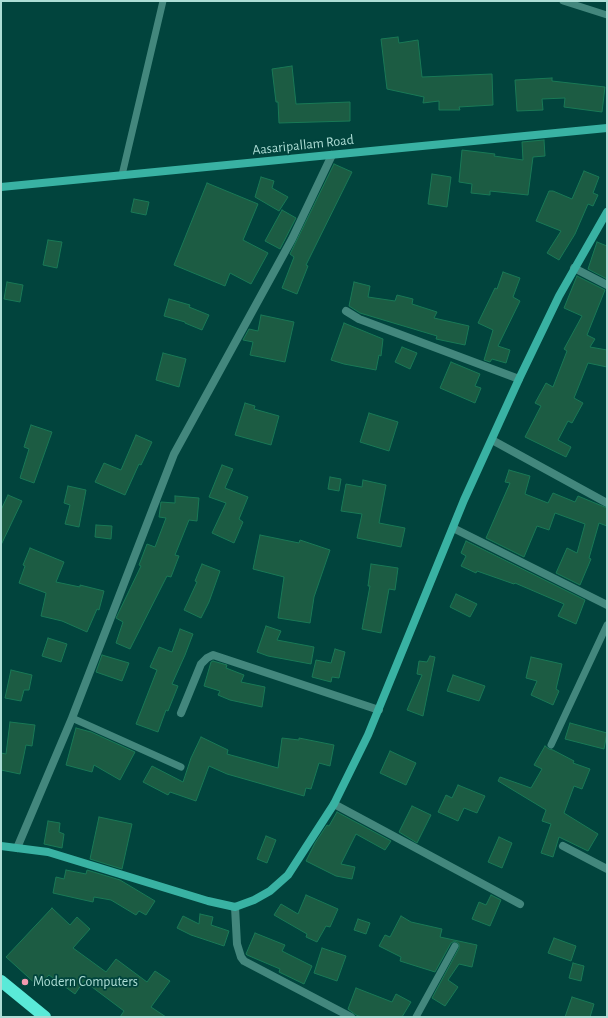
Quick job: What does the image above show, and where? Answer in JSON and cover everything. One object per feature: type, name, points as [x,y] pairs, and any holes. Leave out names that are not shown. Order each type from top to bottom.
[{"type":"highway","points":[[1,981],[45,1017]]},
{"type":"street","name":"Aasaripallam Road","points":[[1,187],[607,128]]},
{"type":"street","points":[[17,848],[72,718],[174,454],[292,239],[332,155]]},
{"type":"street","points":[[1,846],[48,852],[208,901],[235,907],[254,900],[270,891],[288,875],[334,804],[379,710],[464,500],[518,379],[559,296],[607,212]]},
{"type":"street","points":[[574,268],[607,285]]},
{"type":"street","points":[[346,311],[360,319],[518,379]]},
{"type":"street","points":[[492,440],[607,502]]},
{"type":"street","points":[[453,528],[607,605]]},
{"type":"street","points":[[181,712],[200,664],[213,655],[379,710]]},
{"type":"street","points":[[334,804],[520,904]]},
{"type":"street","points":[[563,846],[607,869]]},
{"type":"street","points":[[235,907],[237,944],[240,957],[244,961],[351,1017]]},
{"type":"lane","points":[[122,175],[163,1]]},
{"type":"lane","points":[[563,1],[607,15]]},
{"type":"lane","points":[[551,745],[607,625]]},
{"type":"lane","points":[[72,718],[181,767]]},
{"type":"lane","points":[[416,1017],[455,946]]},
{"type":"building","points":[[398,37],[399,43],[418,40],[422,77],[492,74],[493,105],[459,107],[460,110],[439,110],[439,101],[423,103],[424,97],[387,89],[381,39]]},
{"type":"building","points":[[292,66],[296,104],[350,102],[350,121],[279,123],[278,102],[276,102],[272,69]]},
{"type":"building","points":[[552,78],[552,81],[605,87],[602,112],[564,107],[565,98],[542,99],[543,110],[517,111],[515,80]]},
{"type":"building","points":[[544,140],[545,156],[533,157],[528,195],[490,191],[490,195],[471,193],[472,184],[459,182],[462,150],[495,154],[494,156],[523,160],[522,142]]},
{"type":"building","points":[[334,164],[352,172],[306,265],[308,266],[297,294],[282,288],[294,257],[290,254]]},
{"type":"building","points":[[584,171],[599,177],[593,193],[598,195],[593,206],[588,204],[575,234],[559,260],[547,253],[561,231],[536,221],[549,191],[553,191],[572,199]]},
{"type":"building","points":[[432,174],[451,177],[447,207],[428,204]]},
{"type":"building","points":[[261,177],[274,181],[272,188],[288,197],[279,211],[255,197]]},
{"type":"building","points":[[207,183],[258,204],[243,240],[268,253],[251,284],[230,273],[225,286],[174,265]]},
{"type":"building","points":[[134,199],[149,202],[146,215],[131,212]]},
{"type":"building","points":[[282,210],[296,218],[280,249],[265,241]]},
{"type":"building","points":[[48,240],[62,242],[57,268],[43,265]]},
{"type":"building","points":[[597,242],[607,246],[607,279],[588,269]]},
{"type":"building","points":[[503,272],[520,278],[513,297],[520,301],[498,346],[510,350],[506,363],[492,359],[490,362],[484,360],[493,330],[478,323],[495,288],[497,289]]},
{"type":"building","points":[[577,276],[605,290],[587,335],[595,339],[590,347],[607,350],[607,367],[588,363],[574,398],[583,403],[572,423],[568,421],[558,440],[571,447],[566,457],[525,437],[541,406],[535,403],[546,383],[553,387],[567,351],[564,349],[582,316],[564,308]]},
{"type":"building","points":[[7,282],[23,285],[20,302],[4,299]]},
{"type":"building","points":[[354,282],[370,286],[368,297],[395,301],[397,295],[413,299],[412,304],[437,312],[434,318],[469,326],[465,345],[436,339],[437,336],[360,313],[349,306]]},
{"type":"building","points":[[169,299],[190,305],[189,307],[209,315],[202,330],[185,322],[164,316]]},
{"type":"building","points":[[261,315],[294,322],[285,362],[250,355],[253,342],[243,340],[249,329],[258,331]]},
{"type":"building","points":[[344,323],[383,339],[381,356],[379,355],[376,370],[331,360]]},
{"type":"building","points":[[402,347],[417,353],[410,369],[395,362]]},
{"type":"building","points":[[163,353],[186,359],[179,387],[156,380]]},
{"type":"building","points":[[451,362],[480,374],[475,386],[481,388],[475,403],[440,388]]},
{"type":"building","points":[[245,403],[255,406],[254,409],[279,416],[271,445],[235,435]]},
{"type":"building","points":[[369,413],[398,422],[389,451],[360,442]]},
{"type":"building","points":[[31,425],[52,432],[34,483],[20,478],[29,449],[24,447]]},
{"type":"building","points":[[136,435],[152,442],[141,465],[139,464],[125,495],[95,482],[104,463],[121,470]]},
{"type":"building","points":[[222,465],[233,469],[225,488],[248,497],[239,519],[243,522],[234,543],[212,533],[226,503],[209,497]]},
{"type":"building","points":[[509,470],[530,476],[525,494],[548,503],[553,493],[575,502],[578,496],[607,508],[607,526],[599,523],[589,558],[591,559],[580,585],[556,573],[567,548],[577,553],[585,524],[555,513],[549,530],[537,526],[524,557],[486,538],[510,483],[505,482]]},
{"type":"building","points":[[330,477],[341,479],[339,491],[328,489]]},
{"type":"building","points":[[363,480],[386,485],[379,523],[405,528],[401,547],[357,538],[362,514],[341,511],[346,484],[362,487]]},
{"type":"building","points":[[68,486],[86,490],[79,527],[65,524],[70,505],[64,503]]},
{"type":"building","points":[[8,495],[22,501],[1,545],[1,510]]},
{"type":"building","points":[[175,496],[199,498],[197,521],[189,520],[175,555],[179,556],[171,577],[167,576],[130,649],[116,643],[123,622],[116,618],[141,566],[139,565],[147,544],[155,547],[166,518],[159,517],[161,502],[175,503]]},
{"type":"building","points":[[96,525],[112,526],[111,539],[95,537]]},
{"type":"building","points":[[260,535],[299,543],[300,540],[330,550],[314,597],[310,623],[278,618],[284,577],[253,569]]},
{"type":"building","points":[[466,541],[585,600],[576,624],[558,616],[564,604],[515,583],[514,584],[477,571],[476,573],[461,566],[466,556],[461,553]]},
{"type":"building","points":[[30,548],[64,562],[56,582],[80,587],[80,585],[104,591],[99,610],[97,609],[87,632],[62,621],[41,616],[46,593],[19,583],[25,566],[23,565]]},
{"type":"building","points":[[202,564],[220,571],[209,602],[201,618],[184,610],[197,582],[195,581]]},
{"type":"building","points":[[371,564],[398,568],[395,590],[389,589],[381,633],[362,629],[370,586],[368,586]]},
{"type":"building","points":[[456,594],[477,604],[470,617],[450,607]]},
{"type":"building","points":[[266,626],[281,631],[277,640],[314,647],[311,664],[268,656],[257,652]]},
{"type":"building","points":[[180,629],[193,634],[172,684],[178,686],[168,711],[166,710],[158,732],[136,724],[157,670],[150,667],[159,647],[172,652]]},
{"type":"building","points":[[48,638],[67,644],[61,662],[42,656]]},
{"type":"building","points":[[335,649],[345,652],[339,678],[332,677],[331,682],[312,677],[316,660],[331,663]]},
{"type":"building","points":[[102,655],[129,663],[122,681],[96,672]]},
{"type":"building","points":[[430,656],[435,657],[423,716],[407,710],[422,675],[417,674],[419,661],[427,662]]},
{"type":"building","points":[[531,657],[562,664],[556,689],[559,691],[553,705],[531,695],[537,681],[526,678]]},
{"type":"building","points":[[213,661],[227,665],[226,668],[244,675],[241,682],[265,687],[262,707],[230,700],[218,695],[220,691],[204,686],[211,662]]},
{"type":"building","points":[[11,670],[32,675],[29,690],[24,690],[21,701],[5,698]]},
{"type":"building","points":[[453,675],[485,686],[479,701],[447,691]]},
{"type":"building","points":[[10,722],[35,725],[32,746],[26,745],[20,774],[1,770],[1,753],[6,754]]},
{"type":"building","points":[[570,723],[607,733],[604,749],[565,739]]},
{"type":"building","points":[[76,728],[91,732],[135,752],[120,780],[94,765],[92,772],[66,765]]},
{"type":"building","points":[[201,737],[228,750],[227,754],[278,768],[282,738],[299,740],[299,738],[334,745],[330,766],[319,763],[311,789],[306,788],[304,796],[227,774],[209,766],[196,801],[170,792],[168,795],[143,782],[152,766],[183,782],[191,758]]},
{"type":"building","points":[[545,746],[574,761],[573,763],[590,769],[582,789],[574,786],[564,813],[598,834],[588,851],[559,837],[553,857],[541,853],[551,824],[542,821],[546,810],[498,781],[500,777],[531,788],[542,769],[534,765]]},
{"type":"building","points":[[390,751],[416,763],[406,785],[380,773]]},
{"type":"building","points":[[458,785],[485,796],[477,813],[464,808],[458,821],[438,812],[446,795],[452,798]]},
{"type":"building","points":[[412,806],[431,815],[417,843],[399,832]]},
{"type":"building","points":[[337,812],[391,841],[385,850],[356,834],[341,864],[355,867],[352,879],[336,876],[306,861],[315,843],[327,825],[329,826]]},
{"type":"building","points":[[99,817],[132,824],[122,869],[90,859]]},
{"type":"building","points":[[48,821],[60,823],[59,832],[64,834],[62,848],[44,844]]},
{"type":"building","points":[[266,836],[276,840],[267,863],[257,859]]},
{"type":"building","points":[[499,837],[512,843],[502,868],[488,862]]},
{"type":"building","points":[[66,870],[86,874],[87,870],[120,880],[155,901],[146,915],[139,911],[136,915],[111,900],[94,897],[93,902],[53,893],[56,877],[64,879]]},
{"type":"building","points":[[306,895],[338,909],[330,927],[326,926],[317,942],[306,937],[307,934],[274,915],[281,904],[298,914]]},
{"type":"building","points":[[491,895],[501,900],[490,926],[472,919],[479,902],[486,905]]},
{"type":"building","points":[[52,908],[70,925],[77,917],[90,929],[73,948],[106,972],[116,959],[147,982],[155,971],[170,981],[151,1007],[166,1017],[120,1017],[124,1011],[84,981],[75,994],[49,975],[38,986],[6,957]]},
{"type":"building","points":[[200,914],[213,917],[211,925],[229,931],[224,946],[191,935],[177,928],[183,916],[199,924]]},
{"type":"building","points":[[401,916],[411,922],[442,929],[440,937],[477,945],[472,967],[459,964],[448,980],[458,987],[445,1006],[432,998],[459,948],[459,944],[455,941],[451,943],[435,972],[400,961],[401,957],[379,946],[385,935],[390,937]]},
{"type":"building","points":[[358,919],[370,923],[366,934],[354,930]]},
{"type":"building","points":[[255,933],[285,945],[282,951],[312,966],[304,984],[279,972],[280,969],[246,954]]},
{"type":"building","points":[[554,938],[576,946],[571,961],[548,953]]},
{"type":"building","points":[[322,948],[346,956],[337,981],[314,973]]},
{"type":"building","points":[[573,963],[584,966],[581,981],[569,978]]},
{"type":"building","points":[[356,988],[392,1002],[396,994],[411,1002],[402,1017],[362,1017],[356,1015],[348,1009]]},
{"type":"building","points":[[572,997],[594,1004],[590,1017],[565,1017]]},
{"type":"place","name":"Modern Computers","points":[[25,982]]}]
